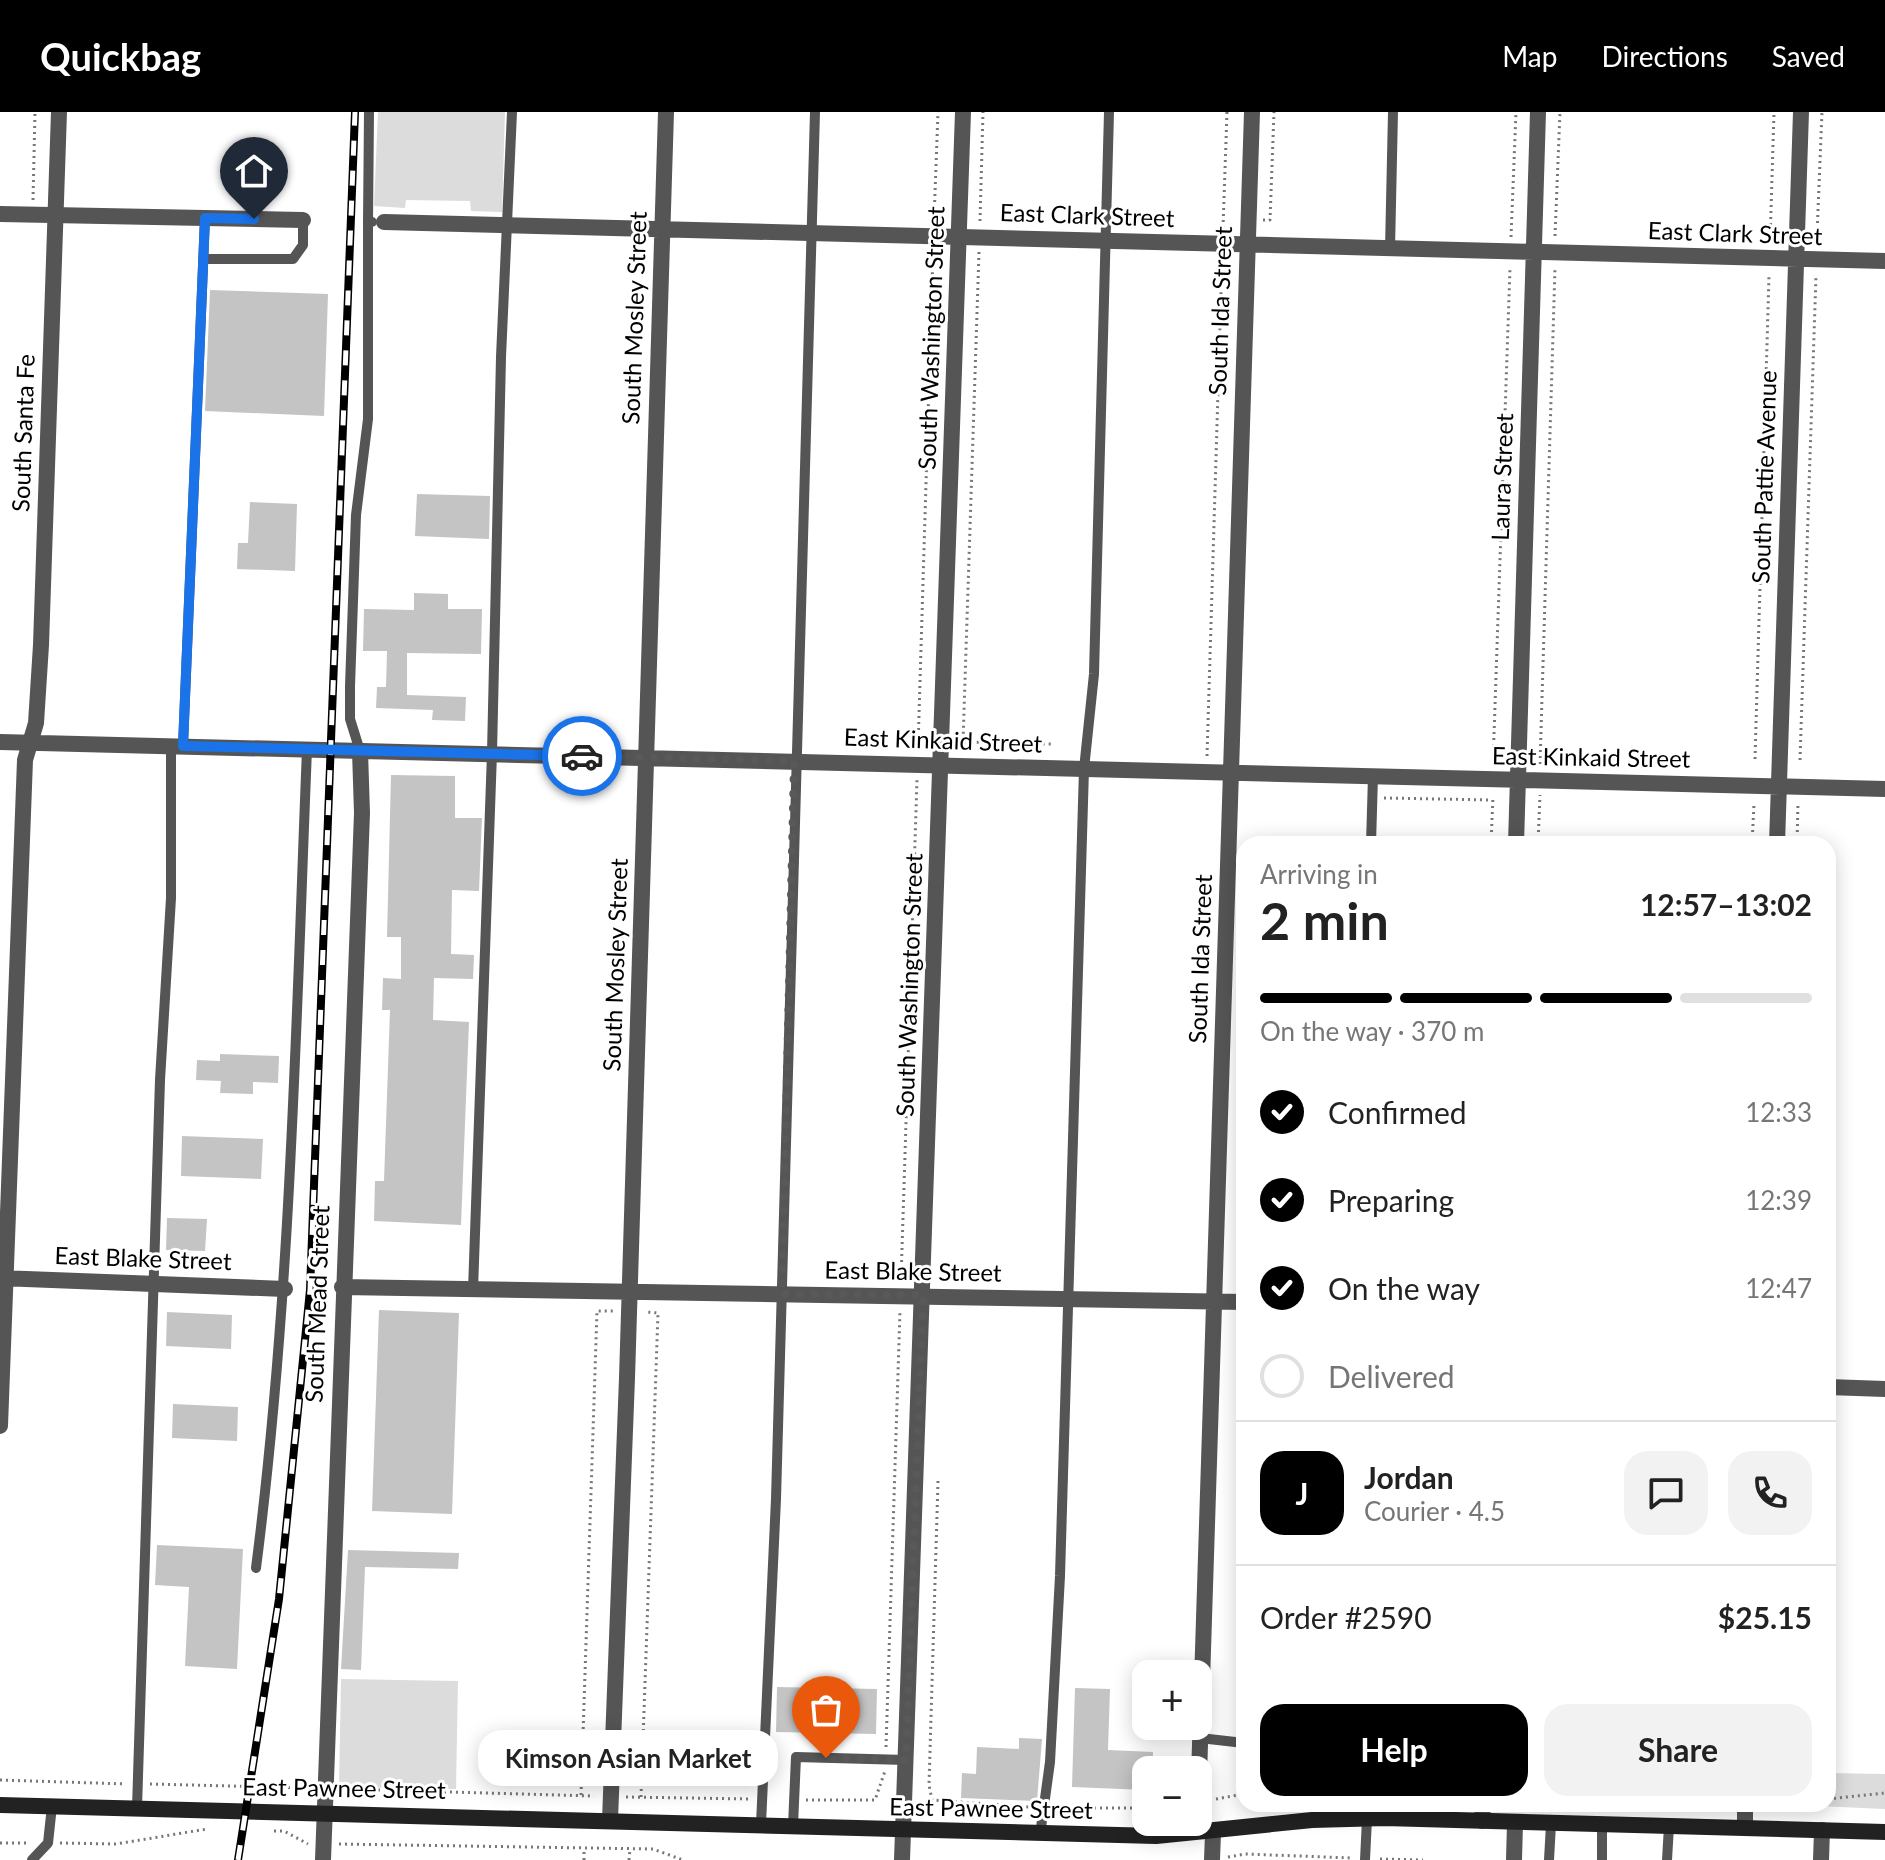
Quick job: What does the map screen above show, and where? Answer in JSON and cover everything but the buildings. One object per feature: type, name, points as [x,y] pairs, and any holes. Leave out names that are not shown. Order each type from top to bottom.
[{"type":"main road","name":"East Pawnee Street","points":[[0,1805],[761,1824],[904,1832],[1040,1835],[1132,1832]]},
{"type":"main road","name":"East Pawnee Street","points":[[1212,1829],[1337,1812],[1367,1819],[1885,1832]]},
{"type":"street","name":"South Santa Fe","points":[[0,1426],[3,1278],[25,760],[36,723],[41,645],[59,112]]},
{"type":"street","name":"South Mosley Street","points":[[610,1820],[630,1294],[666,112]]},
{"type":"street","name":"South Washington Street","points":[[902,1860],[963,112]]},
{"type":"street","name":"South Ida Street","points":[[1203,1660],[1252,112]]},
{"type":"street","name":"Laura Street","points":[[1516,836],[1538,112]]},
{"type":"street","name":"South Pattie Avenue","points":[[1777,836],[1801,112]]},
{"type":"street","points":[[0,214],[303,220]]},
{"type":"street","name":"East Clark Street","points":[[376,222],[1885,261]]},
{"type":"street","name":"East Kinkaid Street","points":[[0,742],[1885,789]]},
{"type":"street","name":"South Mead Street","points":[[323,1860],[362,813],[360,751]]},
{"type":"street","name":"East Blake Street","points":[[3,1278],[285,1289]]},
{"type":"street","name":"East Blake Street","points":[[342,1287],[1236,1302]]},
{"type":"street","points":[[1836,1387],[1885,1389]]},
{"type":"street","points":[[1482,1821],[1483,1812]]},
{"type":"street","points":[[1745,1812],[1745,1828]]},
{"type":"street","points":[[1514,1860],[1515,1823]]},
{"type":"street","points":[[1821,1860],[1822,1830]]},
{"type":"street","points":[[1206,1836],[1218,1859]]},
{"type":"lane","points":[[360,751],[350,719],[350,686],[356,515],[368,419],[376,222],[369,112]]},
{"type":"lane","points":[[473,1290],[492,753],[499,415],[512,112]]},
{"type":"lane","points":[[761,1824],[782,1294],[794,761],[804,612],[815,112]]},
{"type":"lane","points":[[1040,1835],[1050,1762],[1060,1576],[1084,769],[1094,674],[1109,112]]},
{"type":"lane","points":[[1390,249],[1393,112]]},
{"type":"lane","points":[[137,1808],[160,1080],[205,218]]},
{"type":"lane","points":[[204,259],[293,259],[303,245],[303,220]]},
{"type":"lane","points":[[256,1568],[274,1430],[285,1289],[307,749]]},
{"type":"lane","points":[[1371,836],[1373,776]]},
{"type":"lane","points":[[1212,1739],[1236,1742]]},
{"type":"lane","points":[[793,1826],[796,1757],[906,1760]]},
{"type":"lane","points":[[32,1860],[48,1843],[52,1806]]},
{"type":"lane","points":[[1365,1859],[1367,1819]]},
{"type":"lane","points":[[1549,1860],[1551,1824]]},
{"type":"lane","points":[[1602,1825],[1602,1860]]},
{"type":"lane","points":[[1667,1860],[1669,1826]]},
{"type":"path","points":[[33,201],[35,112]]},
{"type":"path","points":[[795,1799],[875,1800],[885,1774],[938,112]]},
{"type":"path","points":[[983,112],[963,742],[1053,744]]},
{"type":"path","points":[[1207,756],[1227,112]]},
{"type":"path","points":[[1491,836],[1516,112]]},
{"type":"path","points":[[1538,836],[1560,112]]},
{"type":"path","points":[[1755,759],[1774,112]]},
{"type":"path","points":[[1817,235],[1822,112]]},
{"type":"path","points":[[1373,797],[1492,800]]},
{"type":"path","points":[[938,1481],[929,1785],[932,1800],[1043,1808],[1132,1808]]},
{"type":"path","points":[[0,1780],[762,1799]]},
{"type":"path","points":[[1836,1798],[1885,1793]]},
{"type":"path","points":[[1212,1802],[1236,1796]]},
{"type":"path","points":[[584,1848],[584,1860]]},
{"type":"path","points":[[629,1860],[630,1849]]},
{"type":"path","points":[[1218,1859],[1245,1854],[1423,1860]]},
{"type":"shaded area","points":[[378,112],[505,112],[502,212],[471,211],[470,201],[406,200],[405,208],[374,206]]},
{"type":"shaded area","points":[[341,1679],[458,1681],[456,1789],[339,1787]]},
{"type":"shaded area","points":[[1836,1773],[1885,1774],[1885,1809],[1836,1807]]},
{"type":"railway","points":[[238,1860],[279,1599],[310,1290],[355,112]]},
{"type":"way so far","points":[[582,756],[794,761],[796,790],[782,1294],[923,1295],[906,1760],[826,1758]]},
{"type":"place","name":"Kimson Asian Market","points":[[826,1758]]},
{"type":"route","points":[[254,219],[205,218],[183,746],[582,756]]}]
